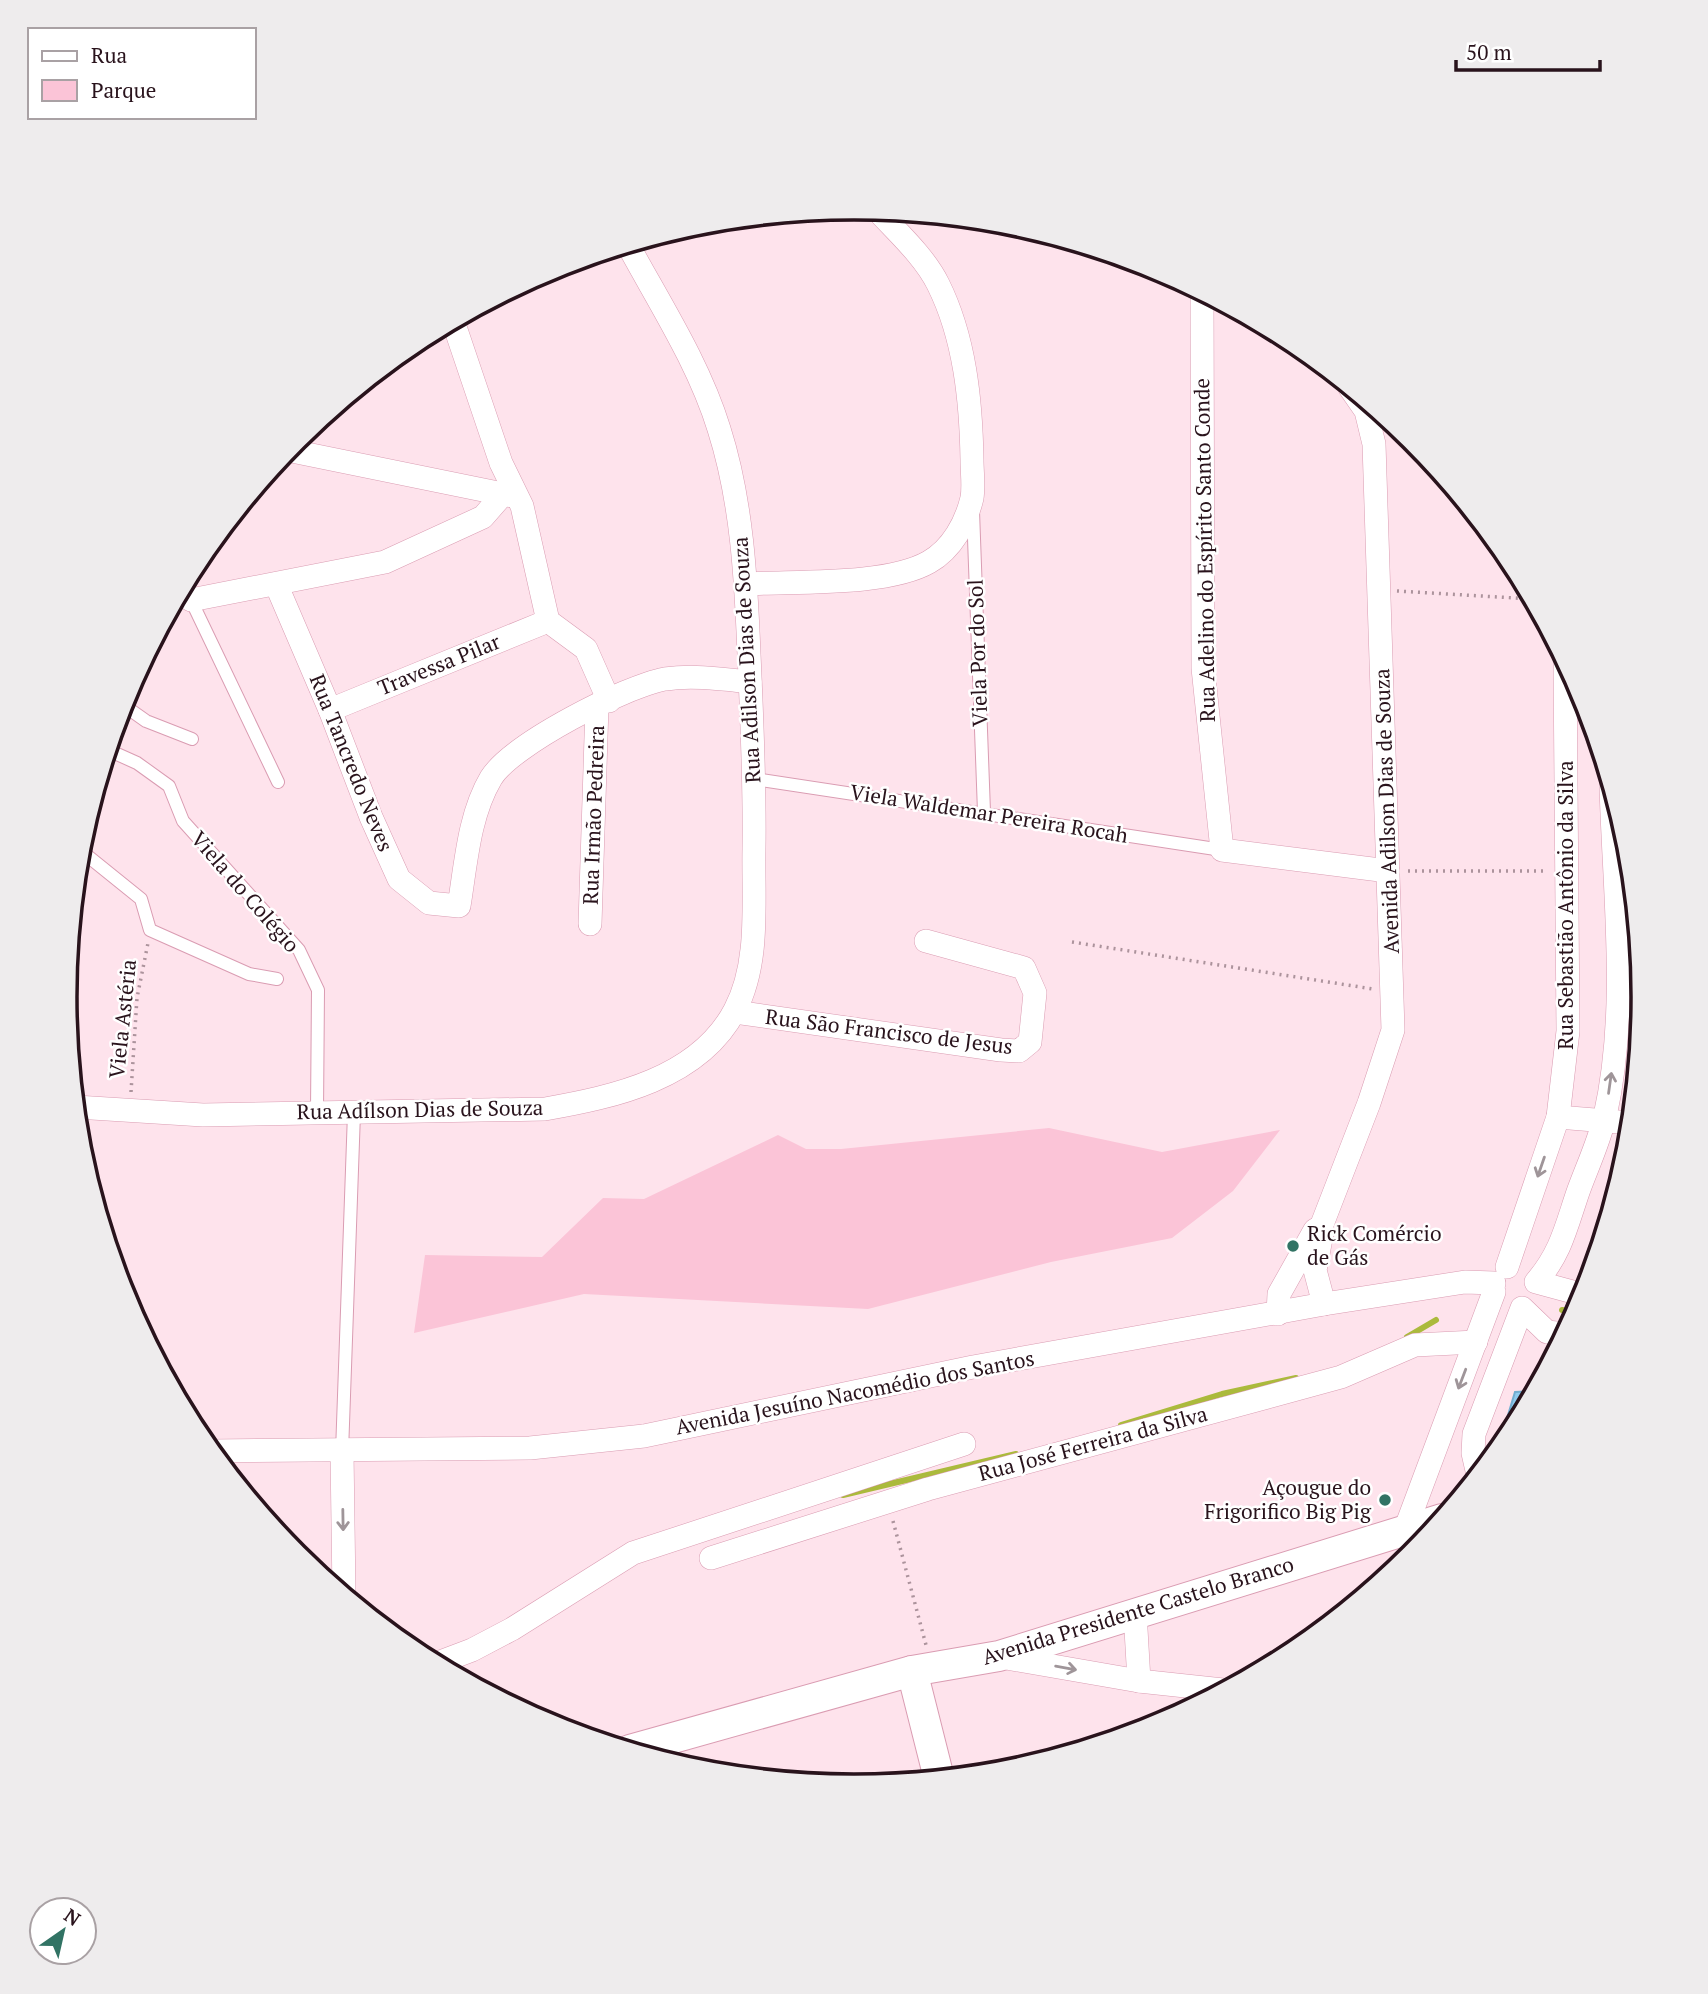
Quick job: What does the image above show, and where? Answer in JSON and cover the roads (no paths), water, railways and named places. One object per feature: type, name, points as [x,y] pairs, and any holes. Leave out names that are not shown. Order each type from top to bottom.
[{"type":"street","points":[[746,584],[902,574],[929,563],[947,551],[959,531],[973,495],[964,367],[953,317],[937,281],[910,245],[888,221]]},
{"type":"street","name":"Rua Adilson Dias de Souza","points":[[632,252],[702,381],[731,473],[746,584],[755,779],[751,957],[735,1012]]},
{"type":"street","name":"Rua Adelino do Espírito Santo Conde","points":[[1202,302],[1203,668],[1222,850]]},
{"type":"street","points":[[456,330],[501,463],[548,621],[586,649],[603,704],[637,687],[666,679],[694,677],[750,682]]},
{"type":"street","name":"Avenida Adilson Dias de Souza","points":[[1324,1304],[1315,1270],[1323,1235],[1321,1227],[1369,1103],[1393,1030],[1381,590],[1374,444],[1367,414]]},
{"type":"street","points":[[300,453],[511,496]]},
{"type":"street","points":[[189,596],[276,584],[385,562],[483,517],[511,496]]},
{"type":"street","name":"Rua Tancredo Neves","points":[[276,584],[399,879],[429,903],[459,906],[474,819],[493,775],[502,763],[538,738],[603,704]]},
{"type":"street","name":"Travessa Pilar","points":[[330,710],[548,621]]},
{"type":"street","name":"Rua Sebastião Antônio da Silva","points":[[1405,1530],[1558,1117],[1568,1031],[1569,871],[1565,685]]},
{"type":"street","name":"Rua Irmão Pedreira","points":[[590,924],[603,704]]},
{"type":"street","points":[[1573,1292],[1536,1282],[1525,1268],[1498,1281],[1501,1304],[1514,1310],[1533,1300],[1536,1282],[1554,1261],[1604,1119],[1615,1046],[1617,985],[1612,828]]},
{"type":"street","points":[[1222,850],[1388,871]]},
{"type":"street","name":"Rua São Francisco de Jesus","points":[[735,1012],[1001,1050],[1019,1051],[1030,1042],[1035,993],[1024,968],[926,941]]},
{"type":"street","name":"Rua Adílson Dias de Souza","points":[[86,1108],[203,1115],[545,1109],[598,1100],[644,1085],[698,1054],[735,1012]]},
{"type":"street","points":[[1558,1117],[1620,1121]]},
{"type":"street","name":"Avenida Adilson Dias de Souza","points":[[1278,1314],[1279,1294],[1315,1230],[1321,1227]]},
{"type":"street","name":"Avenida Jesuíno Nacomédio dos Santos","points":[[224,1451],[530,1448],[643,1436],[973,1367],[1324,1304],[1465,1282],[1498,1281]]},
{"type":"street","points":[[1522,1308],[1547,1332],[1555,1333]]},
{"type":"street","points":[[1475,1463],[1474,1434],[1522,1308]]},
{"type":"street","name":"Rua José Ferreira da Silva","points":[[711,1558],[888,1502],[1341,1377],[1415,1345],[1476,1342]]},
{"type":"street","name":"Rua José Ferreira da Silva","points":[[448,1659],[512,1629],[633,1553],[964,1444]]},
{"type":"street","points":[[342,1452],[344,1583]]},
{"type":"street","name":"Avenida Presidente Castelo Branco","points":[[646,1746],[922,1670],[999,1656],[1423,1525]]},
{"type":"street","points":[[1135,1612],[1139,1681]]},
{"type":"street","points":[[999,1656],[1139,1681],[1208,1688]]},
{"type":"street","points":[[922,1670],[938,1769]]},
{"type":"lane","name":"Viela Por do Sol","points":[[973,495],[984,812]]},
{"type":"lane","points":[[187,598],[278,782]]},
{"type":"lane","points":[[132,711],[146,721],[192,739]]},
{"type":"lane","name":"Viela do Colégio","points":[[116,754],[137,763],[169,786],[183,821],[299,950],[318,990],[317,1112]]},
{"type":"lane","name":"Viela Waldemar Pereira Rocah","points":[[755,779],[1222,850]]},
{"type":"lane","points":[[90,858],[141,899],[150,930],[249,974],[277,979]]},
{"type":"lane","points":[[342,1452],[354,1113]]},
{"type":"waterway","points":[[1407,1337],[1436,1320]]},
{"type":"waterway","points":[[1121,1425],[1222,1394],[1296,1378]]},
{"type":"waterway","points":[[843,1495],[1016,1454]]},
{"type":"place","name":"Rick Comércio de Gás","points":[[1293,1246]]},
{"type":"place","name":"Açougue do Frigorifico Big Pig","points":[[1385,1500]]}]
